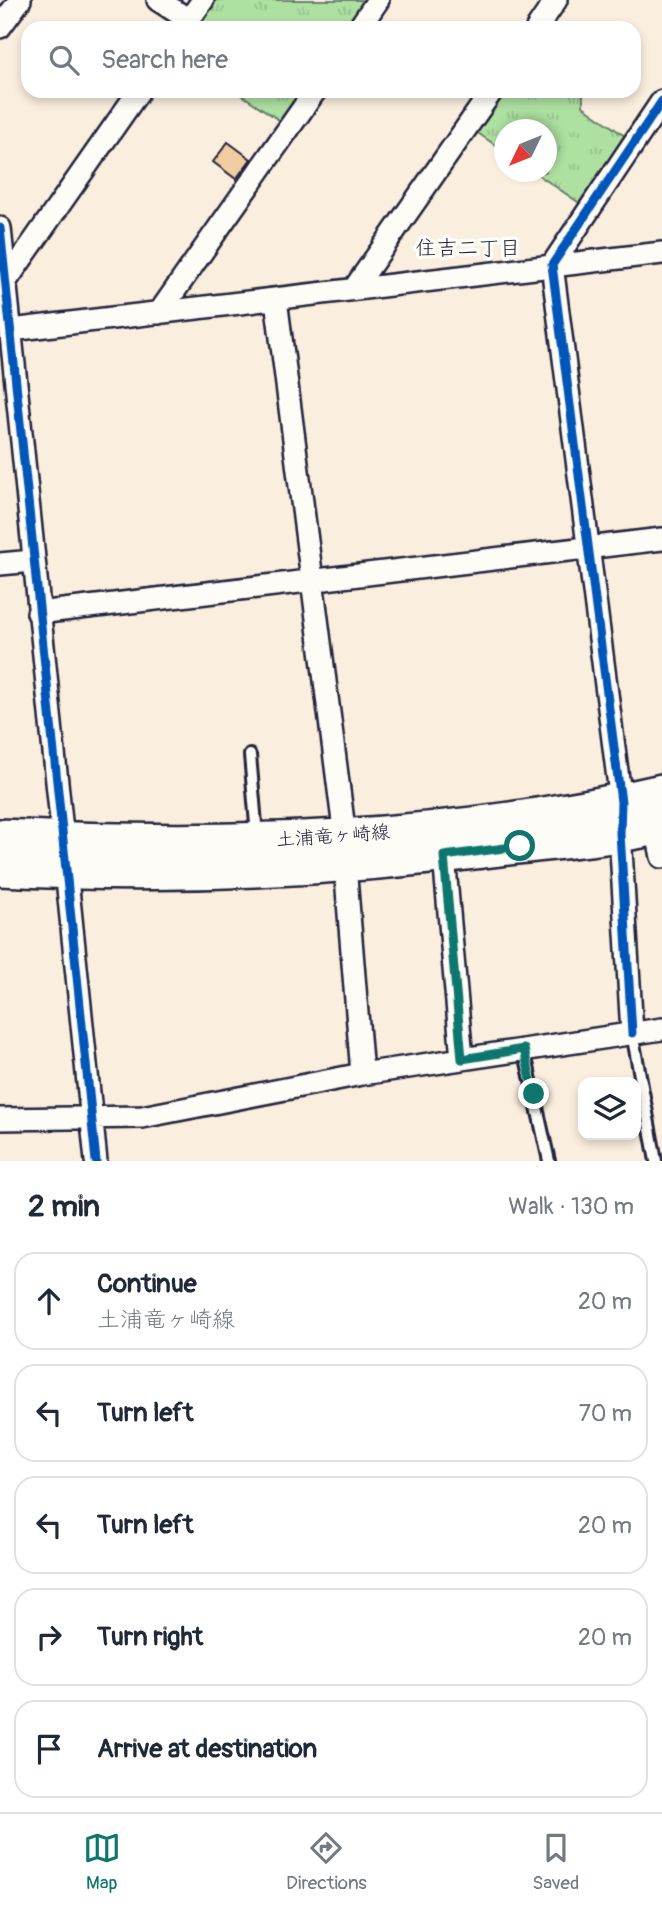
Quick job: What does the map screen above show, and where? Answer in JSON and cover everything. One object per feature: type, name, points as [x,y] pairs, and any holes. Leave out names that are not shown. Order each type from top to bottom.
[{"type":"main road","name":"土浦竜ヶ崎線","points":[[0,838],[65,856],[345,851],[444,856],[620,817],[662,792]]},
{"type":"main road","name":"土浦竜ヶ崎線","points":[[0,868],[65,856],[257,840],[345,851],[547,815],[620,817],[660,836]]},
{"type":"street","points":[[0,27],[20,0]]},
{"type":"street","points":[[158,0],[182,21]]},
{"type":"street","points":[[188,21],[203,0]]},
{"type":"street","points":[[364,21],[379,0]]},
{"type":"street","points":[[542,21],[556,0]]},
{"type":"street","points":[[6,281],[134,98]]},
{"type":"street","points":[[159,313],[309,98]]},
{"type":"street","points":[[354,289],[487,98]]},
{"type":"street","points":[[632,1033],[620,817],[552,265],[662,101]]},
{"type":"street","points":[[0,228],[96,1161]]},
{"type":"street","points":[[11,330],[662,253]]},
{"type":"street","points":[[276,299],[345,851],[362,1074]]},
{"type":"street","points":[[38,613],[662,539]]},
{"type":"street","points":[[0,564],[33,561]]},
{"type":"street","points":[[444,856],[462,1059]]},
{"type":"street","points":[[0,1119],[142,1117],[362,1074],[662,1028]]},
{"type":"lane","points":[[250,755],[257,840]]},
{"type":"lane","points":[[632,1033],[656,1161]]},
{"type":"lane","points":[[524,1049],[549,1161]]},
{"type":"green space","points":[[216,0],[373,0],[358,21],[202,21]]},
{"type":"green space","points":[[246,98],[303,98],[285,124]]},
{"type":"green space","points":[[498,98],[583,98],[583,106],[629,139],[584,206],[549,182],[557,182],[557,119],[494,119],[494,144],[475,131]]},
{"type":"building","points":[[228,142],[251,159],[236,179],[213,162]]},
{"type":"cycle path","points":[[632,1033],[620,833],[621,802],[552,265],[662,101]]},
{"type":"cycle path","points":[[0,228],[96,1161]]},
{"type":"district","name":"住吉二丁目","points":[[468,248]]},
{"type":"route","points":[[520,846],[444,856],[462,1059],[524,1049],[534,1094]]}]
